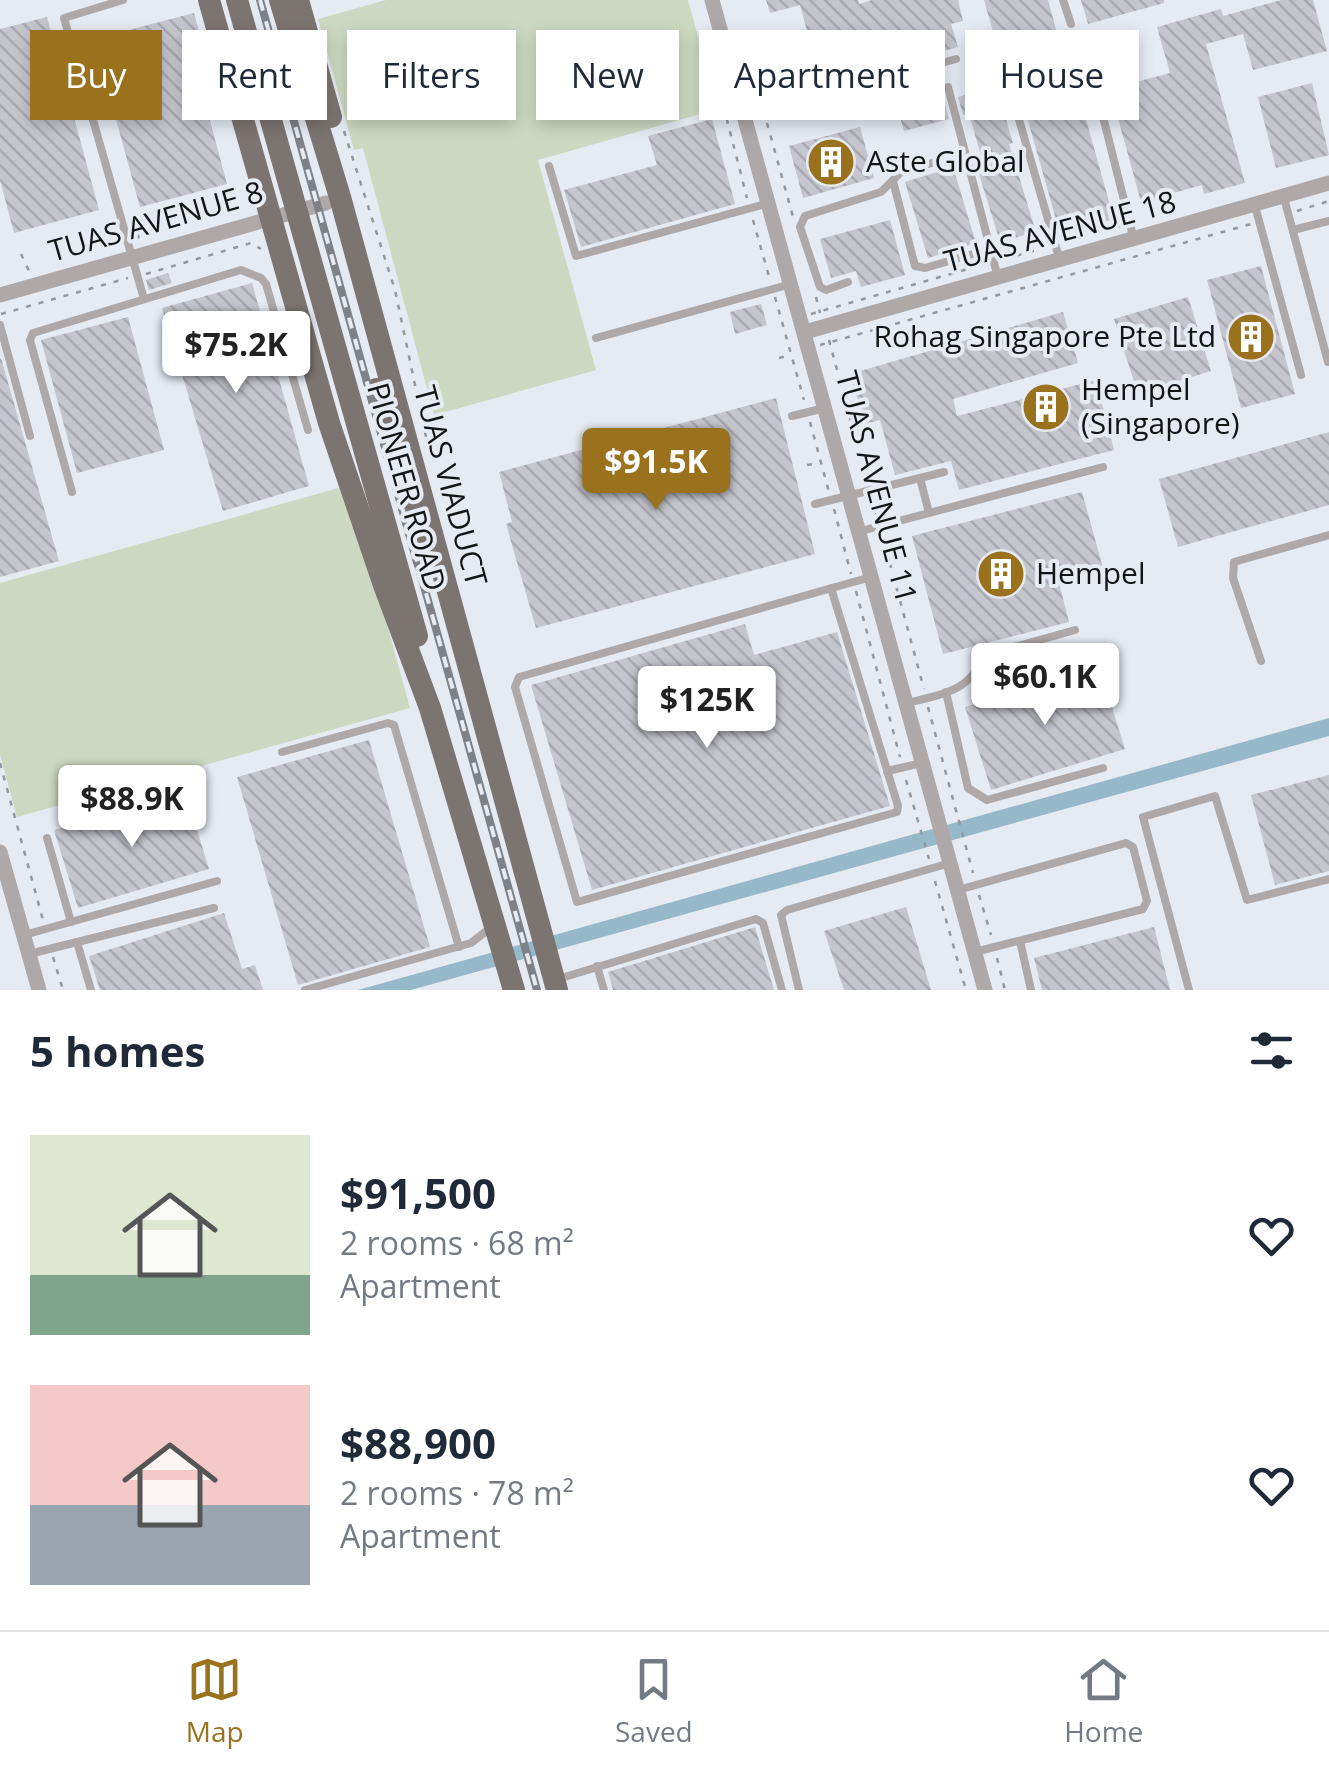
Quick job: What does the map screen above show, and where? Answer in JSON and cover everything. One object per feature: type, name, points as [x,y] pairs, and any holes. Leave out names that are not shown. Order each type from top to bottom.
[{"type":"main road","points":[[209,0],[329,423],[430,708],[517,990]]},
{"type":"main road","name":"PIONEER ROAD","points":[[237,0],[517,990]]},
{"type":"main road","name":"PIONEER ROAD","points":[[270,0],[278,30]]},
{"type":"main road","name":"TUAS VIADUCT","points":[[280,0],[340,197],[549,987]]},
{"type":"main road","points":[[298,0],[392,334],[405,438],[408,506]]},
{"type":"main road","name":"PIONEER ROAD","points":[[303,120],[408,506],[549,987]]},
{"type":"street","name":"TUAS AVENUE 11","points":[[712,0],[721,30]]},
{"type":"street","name":"TUAS AVENUE 11","points":[[746,120],[985,990]]},
{"type":"street","name":"TUAS AVENUE 18","points":[[807,340],[998,278],[1134,240],[1286,206],[1329,183]]},
{"type":"street","name":"TUAS AVENUE 8","points":[[0,295],[326,203]]},
{"type":"street","points":[[0,852],[39,990]]},
{"type":"lane","points":[[123,0],[64,18],[139,256],[144,299]]},
{"type":"lane","points":[[1064,0],[1071,24]]},
{"type":"lane","points":[[945,62],[956,59]]},
{"type":"lane","points":[[948,87],[998,278]]},
{"type":"lane","points":[[1019,120],[1060,261]]},
{"type":"lane","points":[[1104,120],[1134,240]]},
{"type":"lane","points":[[848,282],[826,290],[820,287],[800,227],[805,216],[881,192],[902,171],[966,154]]},
{"type":"lane","points":[[549,166],[576,256],[769,203]]},
{"type":"lane","points":[[892,181],[915,266],[925,268],[990,249]]},
{"type":"lane","points":[[1286,206],[1328,362]]},
{"type":"lane","points":[[1258,214],[1301,374]]},
{"type":"lane","points":[[1292,230],[1329,221]]},
{"type":"lane","points":[[72,492],[31,337],[244,270],[266,284],[308,430]]},
{"type":"lane","points":[[596,338],[791,284]]},
{"type":"lane","points":[[0,325],[30,436]]},
{"type":"lane","points":[[792,416],[826,408]]},
{"type":"lane","points":[[860,532],[1103,467]]},
{"type":"lane","points":[[814,504],[944,472]]},
{"type":"lane","points":[[920,478],[928,514]]},
{"type":"lane","points":[[1262,661],[1234,578],[1234,562],[1329,534]]},
{"type":"lane","points":[[830,588],[898,806],[896,814],[583,903],[575,899],[515,688],[516,680],[830,588],[854,582],[872,576]]},
{"type":"lane","points":[[906,703],[946,692],[968,681],[982,660],[994,653],[1076,630]]},
{"type":"lane","points":[[946,692],[968,788],[980,798],[987,800],[1103,768]]},
{"type":"lane","points":[[282,752],[388,723],[394,725],[459,946]]},
{"type":"lane","points":[[887,772],[923,762]]},
{"type":"lane","points":[[1189,990],[1143,817],[1214,796],[1247,900],[1329,880]]},
{"type":"lane","points":[[47,838],[72,922]]},
{"type":"lane","points":[[958,890],[1126,843],[1131,845],[1147,902],[1143,909],[975,952]]},
{"type":"lane","points":[[799,990],[781,915],[787,910],[950,863]]},
{"type":"lane","points":[[24,935],[217,882]]},
{"type":"lane","points":[[29,954],[214,908]]},
{"type":"lane","points":[[471,944],[500,919]]},
{"type":"lane","points":[[549,987],[597,966],[758,919],[763,923],[782,990]]},
{"type":"lane","points":[[1020,940],[1031,990]]},
{"type":"lane","points":[[77,942],[91,990]]},
{"type":"lane","points":[[305,990],[471,944],[511,959]]},
{"type":"lane","points":[[597,966],[604,990]]},
{"type":"path","points":[[726,120],[966,990]]},
{"type":"path","points":[[766,120],[794,221]]},
{"type":"path","points":[[343,126],[395,290],[430,454]]},
{"type":"path","points":[[1286,206],[1329,201]]},
{"type":"path","points":[[807,340],[1258,214]]},
{"type":"path","points":[[134,221],[139,256]]},
{"type":"path","points":[[814,294],[1005,990]]},
{"type":"path","points":[[779,358],[791,354]]},
{"type":"path","points":[[808,466],[820,462]]},
{"type":"path","points":[[0,763],[45,928]]},
{"type":"path","points":[[51,949],[63,990]]},
{"type":"green space","points":[[386,0],[688,0],[699,40],[699,114],[538,160],[596,370],[434,415],[363,148],[354,150],[327,52],[327,30],[321,30],[318,19]]},
{"type":"green space","points":[[342,487],[384,613],[410,708],[17,817],[0,755],[0,583]]},
{"type":"water","points":[[1329,718],[1329,736],[411,990],[358,990]]},
{"type":"building","points":[[766,0],[858,0],[859,4],[872,0],[958,0],[963,21],[951,24],[958,47],[945,51],[945,30],[807,30],[800,5],[770,13]]},
{"type":"building","points":[[984,0],[1048,0],[1056,30],[993,30]]},
{"type":"building","points":[[1081,0],[1164,0],[1164,3],[1088,24]]},
{"type":"building","points":[[1281,0],[1313,0],[1327,51],[1253,70],[1243,34],[1206,44],[1245,183],[1204,194],[1202,185],[1141,202],[1119,120],[1139,120],[1139,81],[1170,73],[1157,27],[1221,9],[1223,16]]},
{"type":"building","points":[[194,13],[199,30],[182,30],[182,120],[210,120],[227,184],[140,207],[116,120],[162,120],[162,30],[129,30]]},
{"type":"building","points":[[47,17],[51,30],[30,30],[30,120],[75,120],[99,210],[14,233],[0,180],[0,29]]},
{"type":"building","points":[[1312,83],[1329,155],[1276,168],[1258,97]]},
{"type":"building","points":[[965,95],[965,115],[963,115],[958,97]]},
{"type":"building","points":[[945,105],[949,119],[904,131],[901,120],[945,120]]},
{"type":"building","points":[[712,120],[735,204],[581,247],[564,190],[657,165],[648,136]]},
{"type":"building","points":[[971,120],[1006,120],[1013,143],[1009,144],[1036,232],[1000,242],[975,161],[982,159]]},
{"type":"building","points":[[1028,120],[1086,120],[1114,219],[1060,234]]},
{"type":"building","name":"Aste Global","points":[[860,127],[874,178],[803,198],[789,146]]},
{"type":"building","points":[[953,167],[976,243],[928,258],[905,182]]},
{"type":"building","points":[[890,220],[905,275],[861,287],[856,271],[831,278],[820,239]]},
{"type":"building","name":"Rohag Singapore Pte Ltd","points":[[1261,266],[1295,394],[1241,408],[1207,280]]},
{"type":"building","points":[[168,273],[172,283],[149,290],[146,280]]},
{"type":"building","points":[[252,283],[309,486],[223,511],[162,308]]},
{"type":"building","points":[[1188,297],[1211,371],[1138,394],[1114,319]]},
{"type":"building","points":[[761,304],[767,325],[735,334],[730,312]]},
{"type":"building","points":[[1063,312],[1078,363],[953,399],[957,416],[1096,380],[1114,450],[959,490],[951,461],[895,475],[880,420],[865,424],[850,374]]},
{"type":"building","points":[[128,317],[164,450],[77,473],[41,340]]},
{"type":"building","points":[[0,359],[59,561],[0,577]]},
{"type":"building","points":[[776,398],[815,554],[536,628],[506,524],[512,522],[499,472]]},
{"type":"building","points":[[1329,432],[1329,505],[1178,547],[1159,479]]},
{"type":"building","name":"Hempel","points":[[1082,492],[1103,568],[1058,579],[1069,622],[943,654],[912,536]]},
{"type":"building","points":[[745,624],[754,655],[837,632],[890,806],[592,890],[531,685]]},
{"type":"building","points":[[1099,666],[1125,749],[991,790],[965,707]]},
{"type":"building","points":[[369,740],[430,947],[298,985],[237,777]]},
{"type":"building","points":[[1329,775],[1329,871],[1275,885],[1251,795]]},
{"type":"building","points":[[185,791],[209,869],[78,908],[54,830]]},
{"type":"building","points":[[906,907],[931,990],[844,990],[824,931]]},
{"type":"building","points":[[224,913],[242,969],[255,965],[263,990],[100,990],[89,956]]},
{"type":"building","points":[[755,927],[774,990],[613,990],[608,972]]},
{"type":"building","points":[[1154,927],[1170,990],[1042,990],[1034,958]]},
{"type":"railway","points":[[260,0],[537,990]]},
{"type":"place","name":"Aste Global","points":[[831,162]]},
{"type":"place","name":"Rohag Singapore Pte Ltd","points":[[1251,337]]},
{"type":"place","name":"Hempel (Singapore)","points":[[1046,407]]},
{"type":"place","name":"Hempel","points":[[1001,574]]}]
